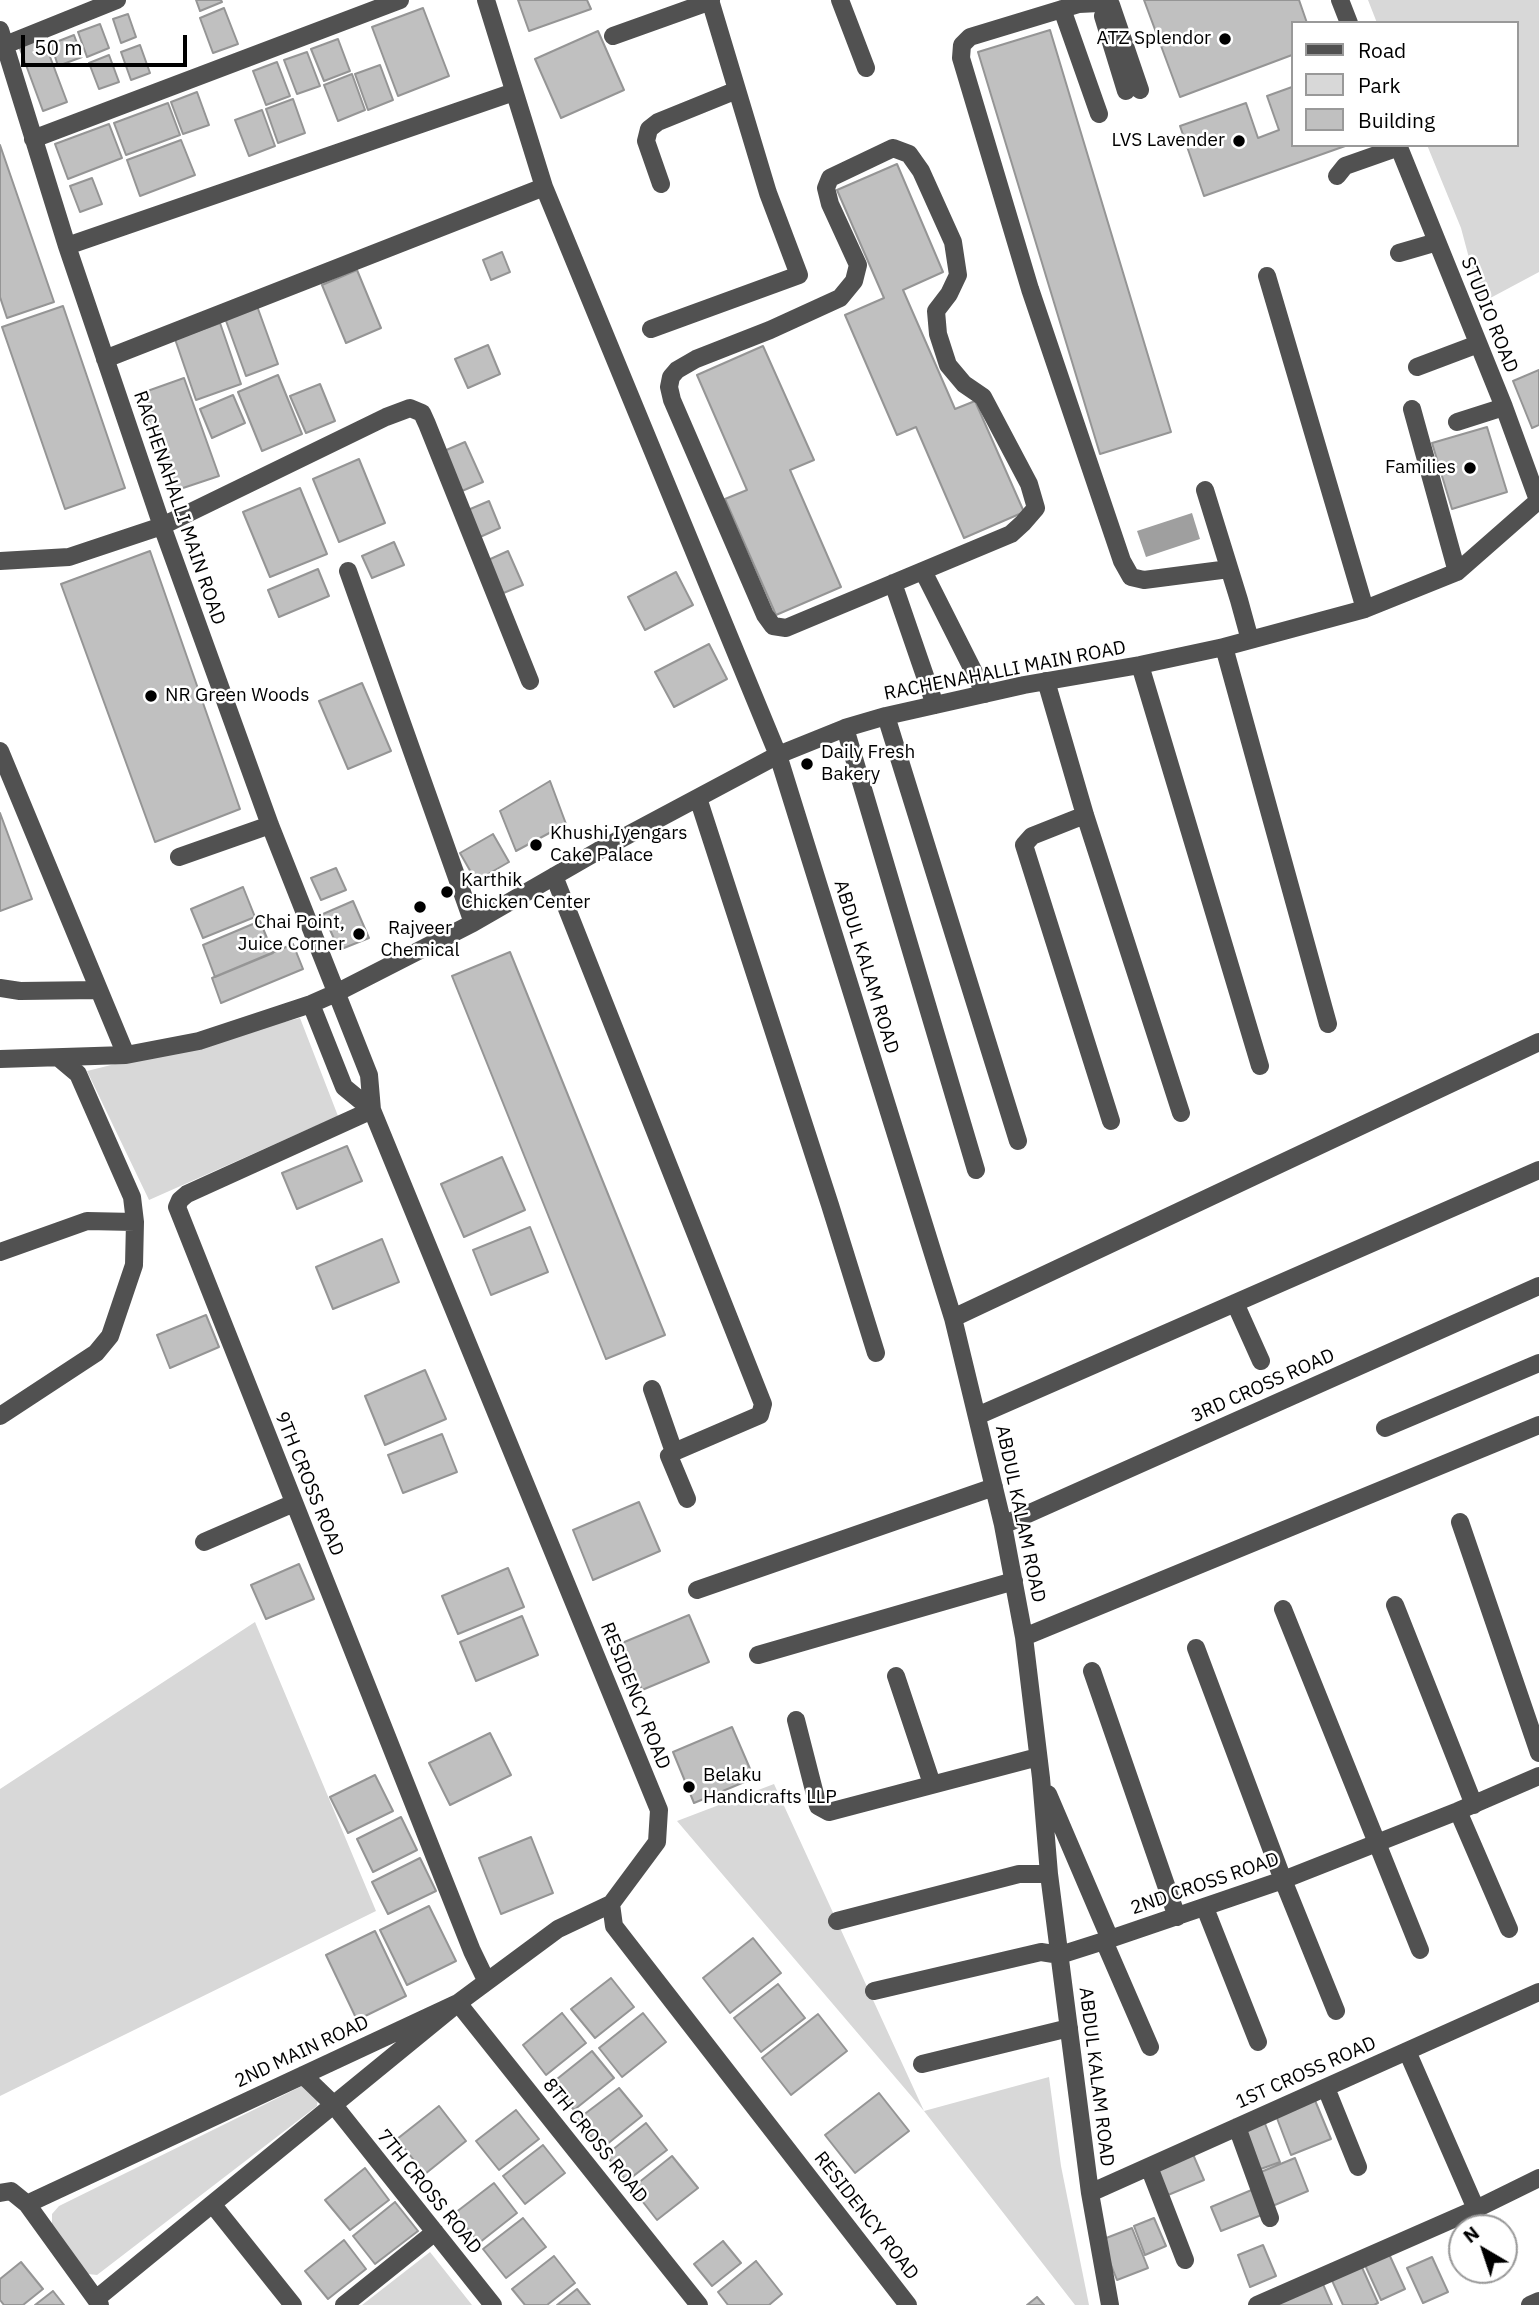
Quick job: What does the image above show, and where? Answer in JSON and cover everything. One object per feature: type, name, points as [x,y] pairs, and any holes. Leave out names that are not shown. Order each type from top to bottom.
[{"type":"street","points":[[2,38],[117,0]]},
{"type":"street","points":[[33,139],[400,0]]},
{"type":"street","name":"ABDUL KALAM ROAD","points":[[486,0],[544,187],[778,755],[953,1318],[1003,1525],[1024,1637],[1041,1778],[1049,1874],[1090,2193],[1110,2305]]},
{"type":"street","points":[[613,36],[710,0],[768,193],[799,275],[650,329]]},
{"type":"street","points":[[840,0],[866,68]]},
{"type":"street","points":[[1339,0],[1348,21]]},
{"type":"street","points":[[1133,91],[1111,5],[1079,4],[970,37],[962,46],[961,58],[1030,289],[1122,561],[1131,577],[1144,579],[1229,569]]},
{"type":"street","points":[[1062,9],[1099,114]]},
{"type":"street","name":"RACHENAHALLI MAIN ROAD","points":[[2,38],[67,246],[162,526],[270,825],[336,993]]},
{"type":"street","points":[[661,184],[646,141],[649,129],[658,122],[737,90]]},
{"type":"street","points":[[67,246],[514,92]]},
{"type":"street","points":[[1338,176],[1345,166],[1395,147]]},
{"type":"street","name":"STUDIO ROAD","points":[[1398,147],[1504,407],[1539,501]]},
{"type":"street","points":[[893,148],[909,154],[921,171],[953,242],[958,275],[936,311],[948,365],[964,384],[984,397],[1029,484],[1036,508],[1011,534],[893,583],[786,628],[773,626],[765,615],[677,413],[669,387],[671,377],[677,370],[696,359],[770,330],[840,298],[854,281],[858,265],[830,204],[826,188],[830,178],[893,148]]},
{"type":"street","points":[[105,359],[544,187]]},
{"type":"street","points":[[1399,253],[1437,242]]},
{"type":"street","points":[[1267,276],[1365,609]]},
{"type":"street","points":[[1417,367],[1478,344]]},
{"type":"street","points":[[1457,422],[1504,407]]},
{"type":"street","points":[[0,561],[69,557],[162,526],[386,417],[410,408],[422,412],[530,681]]},
{"type":"street","points":[[1412,409],[1457,572]]},
{"type":"street","points":[[1205,491],[1250,640]]},
{"type":"street","name":"RACHENAHALLI MAIN ROAD","points":[[0,1059],[126,1055],[199,1041],[311,1003],[336,993],[473,923],[778,755],[886,716],[1046,681],[1224,647],[1365,609],[1457,572],[1539,501]]},
{"type":"street","points":[[348,571],[473,923]]},
{"type":"street","points":[[923,571],[985,694]]},
{"type":"street","points":[[893,583],[935,705]]},
{"type":"street","points":[[1224,647],[1328,1024]]},
{"type":"street","points":[[1140,665],[1260,1066]]},
{"type":"street","points":[[1046,681],[1084,816],[1181,1113]]},
{"type":"street","points":[[886,716],[1017,1141]]},
{"type":"street","points":[[845,729],[976,1170]]},
{"type":"street","points":[[0,751],[126,1055]]},
{"type":"street","points":[[698,797],[876,1353]]},
{"type":"street","points":[[1084,816],[1032,836],[1024,845],[1111,1121]]},
{"type":"street","points":[[179,857],[270,825]]},
{"type":"street","points":[[554,876],[763,1405],[760,1415],[674,1451],[669,1456],[687,1499]]},
{"type":"street","points":[[0,988],[20,992],[99,990]]},
{"type":"street","name":"RESIDENCY ROAD","points":[[336,993],[369,1075],[372,1110],[659,1810],[657,1842],[611,1904],[614,1926],[908,2305]]},
{"type":"street","name":"RESIDENCY ROAD","points":[[311,1003],[344,1087],[372,1110]]},
{"type":"street","points":[[953,1318],[1539,1042]]},
{"type":"street","points":[[0,1416],[96,1353],[110,1336],[134,1265],[135,1222],[132,1197],[124,1174],[78,1073],[59,1058]]},
{"type":"street","name":"9TH CROSS ROAD","points":[[372,1110],[187,1194],[180,1200],[177,1208],[472,1951],[486,1980]]},
{"type":"street","points":[[977,1416],[1539,1170]]},
{"type":"street","points":[[0,1252],[87,1221],[135,1222]]},
{"type":"street","name":"3RD CROSS ROAD","points":[[1003,1525],[1539,1286]]},
{"type":"street","points":[[1235,1303],[1261,1362]]},
{"type":"street","points":[[1385,1428],[1539,1363]]},
{"type":"street","points":[[652,1389],[674,1451]]},
{"type":"street","points":[[1024,1637],[1539,1425]]},
{"type":"street","points":[[697,1590],[994,1487]]},
{"type":"street","points":[[204,1542],[294,1503]]},
{"type":"street","points":[[1460,1522],[1539,1753]]},
{"type":"street","points":[[758,1655],[1014,1581]]},
{"type":"street","points":[[1395,1605],[1509,1929]]},
{"type":"street","points":[[1283,1609],[1420,1950]]},
{"type":"street","points":[[1196,1648],[1283,1880],[1336,2011]]},
{"type":"street","points":[[1091,1671],[1177,1917]]},
{"type":"street","points":[[896,1676],[932,1784]]},
{"type":"street","points":[[796,1720],[818,1806],[829,1812],[1038,1757]]},
{"type":"street","name":"2ND CROSS ROAD","points":[[874,1992],[1041,1952],[1060,1955],[1107,1940],[1283,1880],[1466,1808],[1539,1776]]},
{"type":"street","points":[[1041,1778],[1150,2047]]},
{"type":"street","points":[[836,1921],[1019,1874],[1049,1874]]},
{"type":"street","name":"2ND MAIN ROAD","points":[[27,2204],[458,2003],[558,1929],[611,1904]]},
{"type":"street","points":[[1205,1908],[1258,2042]]},
{"type":"street","name":"1ST CROSS ROAD","points":[[1090,2193],[1539,1992]]},
{"type":"street","points":[[0,2193],[11,2191],[27,2204],[98,2302],[333,2104],[458,2003]]},
{"type":"street","name":"8TH CROSS ROAD","points":[[458,2003],[699,2305]]},
{"type":"street","points":[[922,2064],[1069,2028]]},
{"type":"street","points":[[1407,2051],[1476,2209]]},
{"type":"street","name":"7TH CROSS ROAD","points":[[303,2075],[333,2104],[493,2305]]},
{"type":"street","points":[[1326,2088],[1358,2167]]},
{"type":"street","points":[[1237,2127],[1270,2218]]},
{"type":"street","points":[[1149,2167],[1185,2260]]},
{"type":"street","points":[[1257,2305],[1476,2209],[1539,2178]]},
{"type":"street","points":[[213,2205],[293,2305]]},
{"type":"street","points":[[344,2305],[435,2232]]},
{"type":"street","points":[[1530,2305],[1539,2301]]},
{"type":"green space","points":[[1368,0],[1539,0],[1539,272],[1481,303],[1461,228],[1428,147],[1518,147],[1518,21],[1376,21]]},
{"type":"green space","points":[[300,1018],[338,1116],[149,1200],[87,1071]]},
{"type":"green space","points":[[255,1622],[376,1911],[0,2096],[0,1789]]},
{"type":"green space","points":[[774,1784],[924,2111],[677,1821]]},
{"type":"green space","points":[[1049,2077],[1061,2166],[1089,2305],[1075,2305],[924,2111]]},
{"type":"green space","points":[[304,2085],[318,2096],[317,2106],[97,2275],[88,2274],[52,2225],[52,2214],[59,2206]]},
{"type":"green space","points":[[430,2252],[472,2305],[362,2305]]},
{"type":"shaded area","points":[[1192,513],[1200,539],[1146,557],[1137,531]]},
{"type":"building","points":[[196,0],[221,0],[222,2],[200,11]]},
{"type":"building","points":[[518,0],[587,0],[591,9],[529,31]]},
{"type":"building","name":"ATZ Splendor","points":[[1144,0],[1299,0],[1306,21],[1290,21],[1290,56],[1180,97]]},
{"type":"building","points":[[224,8],[238,44],[213,53],[200,18]]},
{"type":"building","points":[[423,8],[449,76],[398,96],[372,27]]},
{"type":"building","points":[[128,14],[136,37],[121,43],[113,19]]},
{"type":"building","points":[[100,24],[109,48],[87,57],[78,32]]},
{"type":"building","points":[[1050,30],[1171,432],[1100,454],[978,52]]},
{"type":"building","points":[[598,31],[624,90],[561,118],[535,59]]},
{"type":"building","points":[[74,35],[82,57],[58,66],[51,44]]},
{"type":"building","points":[[43,38],[67,102],[43,111],[19,46]]},
{"type":"building","points":[[338,39],[350,71],[324,81],[311,49]]},
{"type":"building","points":[[140,45],[150,73],[131,80],[121,52]]},
{"type":"building","points":[[307,52],[320,86],[297,94],[284,60]]},
{"type":"building","points":[[109,55],[119,82],[99,89],[89,63]]},
{"type":"building","points":[[277,62],[290,96],[266,105],[253,71]]},
{"type":"building","points":[[380,65],[393,100],[368,110],[355,74]]},
{"type":"building","points":[[352,74],[365,110],[338,121],[324,85]]},
{"type":"building","name":"LVS Lavender","points":[[1290,88],[1290,147],[1342,147],[1204,196],[1180,126],[1246,103],[1258,138],[1279,130],[1267,96]]},
{"type":"building","points":[[197,92],[209,125],[183,134],[171,102]]},
{"type":"building","points":[[293,99],[305,133],[278,143],[266,109]]},
{"type":"building","points":[[168,103],[180,135],[126,155],[114,123]]},
{"type":"building","points":[[262,110],[275,146],[249,156],[235,120]]},
{"type":"building","points":[[109,124],[122,158],[68,179],[55,144]]},
{"type":"building","points":[[181,140],[195,175],[140,196],[127,160]]},
{"type":"building","points":[[0,145],[54,302],[7,318],[0,297]]},
{"type":"building","points":[[897,164],[943,272],[903,290],[955,409],[975,401],[1024,512],[964,538],[916,427],[897,435],[845,315],[884,298],[837,190]]},
{"type":"building","points":[[92,178],[102,204],[80,212],[70,186]]},
{"type":"building","points":[[502,252],[510,272],[491,280],[483,260]]},
{"type":"building","points":[[357,270],[381,328],[346,343],[322,285]]},
{"type":"building","points":[[63,306],[125,488],[65,509],[2,327]]},
{"type":"building","points":[[257,306],[278,364],[246,376],[225,318]]},
{"type":"building","points":[[220,323],[241,384],[196,400],[175,339]]},
{"type":"building","points":[[488,345],[500,374],[468,388],[455,359]]},
{"type":"building","points":[[763,346],[814,460],[790,470],[841,587],[776,615],[725,499],[747,490],[697,375]]},
{"type":"building","points":[[1539,370],[1539,425],[1532,428],[1513,381]]},
{"type":"building","points":[[278,375],[302,434],[262,451],[238,392]]},
{"type":"building","points":[[184,378],[219,476],[174,491],[139,394]]},
{"type":"building","points":[[320,384],[335,421],[306,433],[290,396]]},
{"type":"building","points":[[233,395],[245,423],[212,438],[200,409]]},
{"type":"building","name":"Families","points":[[1487,427],[1507,492],[1452,509],[1432,443]]},
{"type":"building","points":[[465,442],[483,482],[462,491],[444,451]]},
{"type":"building","points":[[359,459],[385,523],[339,542],[313,479]]},
{"type":"building","points":[[300,488],[327,554],[270,577],[243,512]]},
{"type":"building","points":[[489,501],[500,528],[480,537],[468,510]]},
{"type":"building","points":[[394,542],[404,565],[372,578],[362,556]]},
{"type":"building","name":"NR Green Woods","points":[[150,551],[240,809],[155,842],[61,584]]},
{"type":"building","points":[[508,551],[523,585],[501,594],[486,561]]},
{"type":"building","points":[[318,569],[329,596],[279,617],[268,590]]},
{"type":"building","points":[[676,572],[693,605],[645,630],[628,597]]},
{"type":"building","points":[[709,644],[727,679],[674,707],[655,672]]},
{"type":"building","points":[[362,683],[391,751],[348,769],[319,701]]},
{"type":"building","points":[[550,781],[566,824],[516,851],[500,811]]},
{"type":"building","points":[[0,813],[32,899],[0,911]]},
{"type":"building","points":[[493,834],[509,862],[476,881],[460,853]]},
{"type":"building","points":[[336,868],[346,890],[321,900],[311,878]]},
{"type":"building","points":[[243,887],[255,917],[203,938],[191,909]]},
{"type":"building","points":[[353,901],[369,938],[339,950],[323,914]]},
{"type":"building","points":[[260,921],[273,953],[215,977],[203,945]]},
{"type":"building","points":[[293,944],[303,969],[221,1003],[212,978]]},
{"type":"building","points":[[510,952],[665,1335],[606,1359],[452,976]]},
{"type":"building","points":[[347,1146],[362,1181],[297,1209],[282,1173]]},
{"type":"building","points":[[502,1157],[525,1210],[464,1237],[441,1184]]},
{"type":"building","points":[[530,1227],[548,1272],[491,1295],[473,1250]]},
{"type":"building","points":[[382,1239],[399,1282],[333,1309],[316,1267]]},
{"type":"building","points":[[206,1315],[219,1347],[170,1368],[157,1335]]},
{"type":"building","points":[[425,1370],[446,1419],[385,1445],[365,1396]]},
{"type":"building","points":[[442,1434],[457,1472],[403,1493],[388,1455]]},
{"type":"building","points":[[639,1502],[660,1551],[593,1580],[573,1530]]},
{"type":"building","points":[[299,1564],[314,1599],[266,1619],[251,1585]]},
{"type":"building","points":[[508,1568],[524,1607],[458,1634],[442,1596]]},
{"type":"building","points":[[689,1615],[709,1662],[642,1690],[622,1643]]},
{"type":"building","points":[[522,1616],[538,1655],[476,1681],[460,1642]]},
{"type":"building","points":[[732,1727],[754,1778],[694,1803],[673,1752]]},
{"type":"building","points":[[490,1733],[511,1775],[450,1805],[429,1763]]},
{"type":"building","points":[[375,1775],[393,1811],[348,1833],[330,1797]]},
{"type":"building","points":[[401,1817],[417,1850],[373,1872],[357,1839]]},
{"type":"building","points":[[531,1837],[553,1893],[501,1914],[479,1858]]},
{"type":"building","points":[[420,1858],[436,1891],[388,1914],[372,1882]]},
{"type":"building","points":[[429,1906],[456,1961],[407,1985],[380,1930]]},
{"type":"building","points":[[375,1931],[406,1996],[357,2020],[326,1955]]},
{"type":"building","points":[[753,1938],[781,1973],[730,2013],[703,1978]]},
{"type":"building","points":[[611,1978],[634,2007],[595,2038],[571,2009]]},
{"type":"building","points":[[778,1984],[805,2018],[761,2052],[734,2018]]},
{"type":"building","points":[[562,2013],[586,2043],[546,2075],[523,2045]]},
{"type":"building","points":[[643,2013],[666,2042],[622,2077],[599,2048]]},
{"type":"building","points":[[818,2014],[847,2051],[791,2095],[762,2058]]},
{"type":"building","points":[[592,2051],[614,2078],[574,2110],[552,2083]]},
{"type":"building","points":[[619,2088],[642,2116],[601,2149],[578,2119]]},
{"type":"building","points":[[879,2093],[909,2131],[855,2173],[825,2135]]},
{"type":"building","points":[[1314,2098],[1331,2139],[1291,2155],[1275,2113]]},
{"type":"building","points":[[439,2106],[466,2141],[425,2174],[397,2139]]},
{"type":"building","points":[[516,2110],[539,2139],[499,2170],[476,2141]]},
{"type":"building","points":[[1264,2121],[1280,2162],[1258,2170],[1242,2130]]},
{"type":"building","points":[[646,2123],[667,2150],[627,2181],[606,2155]]},
{"type":"building","points":[[543,2145],[565,2173],[525,2204],[503,2176]]},
{"type":"building","points":[[1192,2152],[1204,2180],[1168,2195],[1156,2167]]},
{"type":"building","points":[[672,2156],[698,2188],[657,2220],[632,2188]]},
{"type":"building","points":[[1295,2158],[1308,2191],[1270,2207],[1256,2174]]},
{"type":"building","points":[[365,2168],[389,2200],[350,2230],[325,2200]]},
{"type":"building","points":[[494,2183],[517,2213],[479,2243],[455,2213]]},
{"type":"building","points":[[1254,2189],[1264,2214],[1221,2231],[1211,2207]]},
{"type":"building","points":[[395,2202],[418,2231],[375,2264],[353,2236]]},
{"type":"building","points":[[523,2218],[546,2247],[506,2278],[483,2249]]},
{"type":"building","points":[[1154,2218],[1166,2246],[1145,2255],[1134,2226]]},
{"type":"building","points":[[1132,2228],[1148,2268],[1117,2280],[1101,2240]]},
{"type":"building","points":[[344,2240],[366,2269],[328,2299],[305,2271]]},
{"type":"building","points":[[723,2241],[741,2263],[712,2286],[694,2264]]},
{"type":"building","points":[[1263,2245],[1276,2276],[1250,2287],[1238,2255]]},
{"type":"building","points":[[1389,2254],[1405,2289],[1381,2300],[1365,2265]]},
{"type":"building","points":[[554,2256],[575,2283],[547,2305],[525,2305],[512,2289]]},
{"type":"building","points":[[1432,2257],[1448,2292],[1423,2303],[1407,2268]]},
{"type":"building","points":[[756,2261],[782,2294],[769,2305],[728,2305],[718,2292]]},
{"type":"building","points":[[21,2262],[43,2289],[23,2305],[4,2305],[0,2300],[0,2279]]},
{"type":"building","points":[[1360,2263],[1378,2303],[1343,2305],[1330,2276]]},
{"type":"building","points":[[1322,2282],[1332,2305],[1271,2305]]},
{"type":"building","points":[[577,2289],[590,2305],[557,2305]]},
{"type":"building","points":[[53,2291],[64,2305],[35,2305]]},
{"type":"building","points":[[1037,2297],[1044,2305],[1027,2305]]},
{"type":"place","name":"ATZ Splendor","points":[[1225,39]]},
{"type":"place","name":"LVS Lavender","points":[[1239,141]]},
{"type":"place","name":"Families","points":[[1470,468]]},
{"type":"place","name":"NR Green Woods","points":[[151,696]]},
{"type":"place","name":"Daily Fresh Bakery","points":[[807,764]]},
{"type":"place","name":"Khushi Iyengars Cake Palace","points":[[536,845]]},
{"type":"place","name":"Karthik Chicken Center","points":[[447,892]]},
{"type":"place","name":"Rajveer Chemical","points":[[420,907]]},
{"type":"place","name":"Chai Point, Juice Corner","points":[[359,934]]},
{"type":"place","name":"Belaku Handicrafts LLP","points":[[689,1787]]}]
